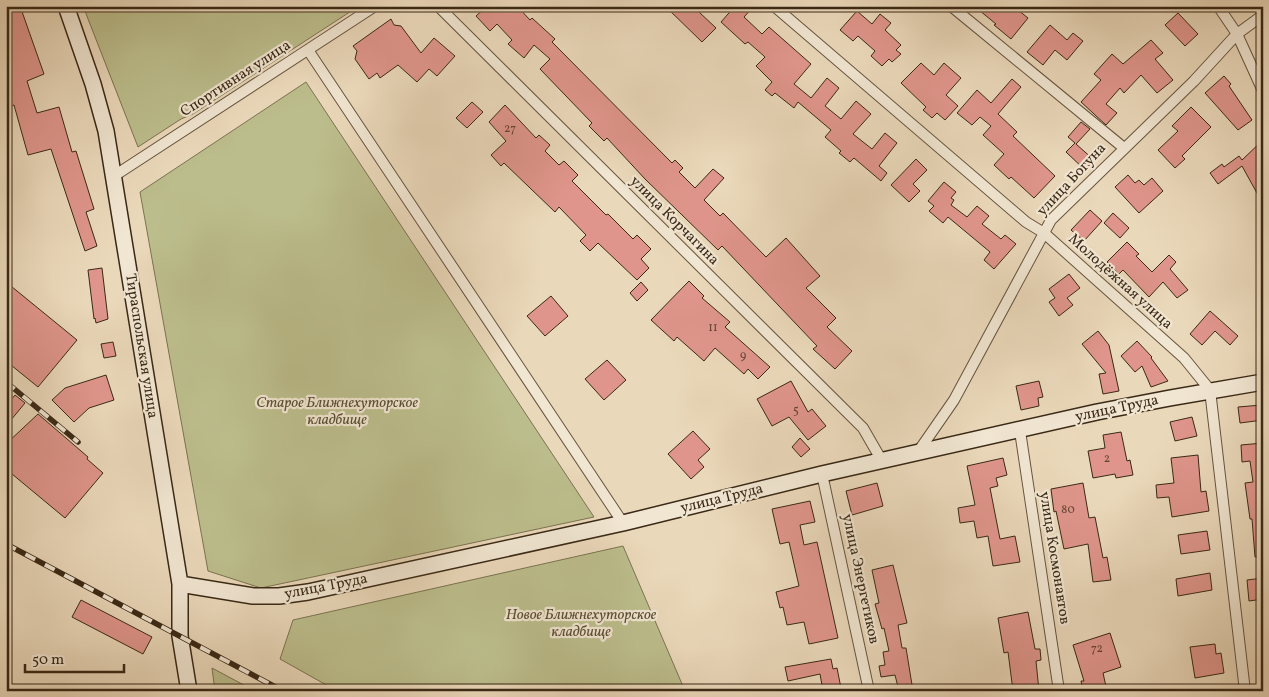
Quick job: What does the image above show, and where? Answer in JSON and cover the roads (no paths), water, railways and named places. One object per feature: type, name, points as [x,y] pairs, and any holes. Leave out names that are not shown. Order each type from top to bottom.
[{"type":"street","name":"Тираспольская улица","points":[[66,6],[93,84],[106,131],[180,584],[180,636],[189,691]]},
{"type":"street","name":"Спортивная улица","points":[[114,176],[375,6]]},
{"type":"street","name":"улица Корчагина","points":[[438,6],[683,251],[800,363],[863,428],[882,461]]},
{"type":"street","name":"Молодёжная улица","points":[[774,6],[1026,222],[1044,234],[1184,358],[1210,390]]},
{"type":"street","points":[[951,6],[1124,148]]},
{"type":"street","points":[[1218,6],[1237,34],[1263,91]]},
{"type":"street","name":"улица Богуна","points":[[918,452],[954,400],[1051,220],[1194,81],[1237,34],[1263,15]]},
{"type":"street","points":[[308,50],[623,523]]},
{"type":"street","name":"улица Труда","points":[[180,584],[253,596],[280,596],[308,592],[623,523],[822,474],[1020,431],[1097,412],[1210,390],[1263,382]]},
{"type":"street","points":[[1210,390],[1245,691]]},
{"type":"street","name":"улица Космонавтов","points":[[1020,431],[1059,691]]},
{"type":"street","name":"улица Энергетиков","points":[[822,474],[869,691]]},
{"type":"railway","points":[[6,382],[78,442]]},
{"type":"railway","points":[[6,544],[283,691]]},
{"type":"park label","name":"Старое Ближнехуторское кладбище","points":[[337,412]]},
{"type":"park label","name":"Новое Ближнехуторское кладбище","points":[[581,624]]}]
